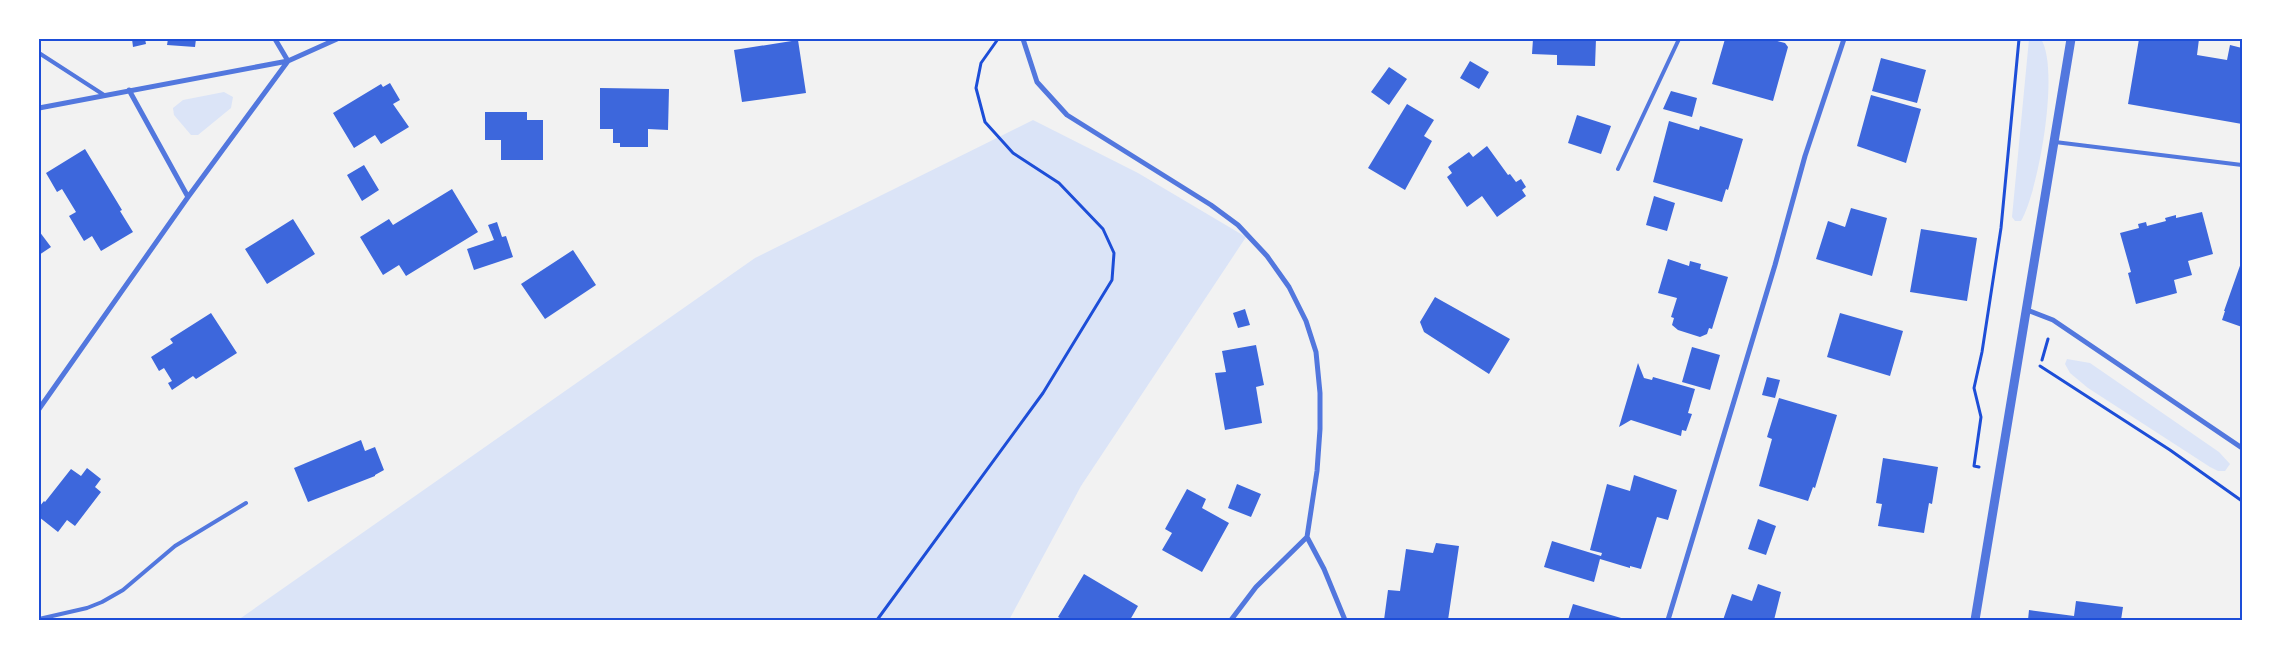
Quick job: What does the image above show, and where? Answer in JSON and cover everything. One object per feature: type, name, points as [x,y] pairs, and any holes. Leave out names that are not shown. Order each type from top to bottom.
[{"type":"street","points":[[275,39],[288,61]]},
{"type":"street","points":[[39,108],[288,61],[337,39]]},
{"type":"street","points":[[1023,39],[1023,44],[1037,82],[1067,115],[1211,205],[1238,225],[1267,256],[1290,287],[1306,321],[1316,352],[1320,393],[1318,462],[1308,537],[1332,585],[1345,620]]},
{"type":"street","points":[[1668,620],[1775,265],[1805,156],[1844,39]]},
{"type":"street","points":[[1975,620],[2071,39]]},
{"type":"street","points":[[39,409],[188,197],[288,61]]},
{"type":"street","points":[[129,90],[188,197]]},
{"type":"street","points":[[2027,310],[2053,320],[2242,448]]},
{"type":"street","points":[[1231,620],[1256,587],[1308,537]]},
{"type":"lane","points":[[1618,169],[1679,39]]},
{"type":"lane","points":[[39,53],[104,96]]},
{"type":"lane","points":[[2055,142],[2242,165]]},
{"type":"lane","points":[[39,619],[88,608],[102,602],[123,590],[174,546],[246,503]]},
{"type":"path","points":[[877,620],[1043,394],[1112,280],[1114,253],[1102,229],[1059,183],[1013,153],[985,122],[976,88],[981,63],[998,39]]},
{"type":"path","points":[[1999,470],[1974,466],[1981,417],[1974,388],[1982,352],[2001,228],[2019,39]]},
{"type":"path","points":[[2053,320],[2040,367],[2170,450],[2242,501]]},
{"type":"shaded area","points":[[2029,39],[2041,39],[2046,54],[2048,102],[2040,158],[2028,206],[2021,221],[2015,221],[2012,217]]},
{"type":"shaded area","points":[[224,92],[233,97],[231,108],[198,135],[191,135],[174,115],[173,108],[183,100]]},
{"type":"shaded area","points":[[1033,120],[1138,173],[1246,237],[1081,486],[1009,620],[238,620],[755,258]]},
{"type":"shaded area","points":[[2067,359],[2090,363],[2219,452],[2230,464],[2225,471],[2218,471],[2210,467],[2088,388],[2070,373],[2065,364]]},
{"type":"building","points":[[132,39],[145,39],[146,44],[133,47]]},
{"type":"building","points":[[168,39],[196,39],[195,47],[167,45]]},
{"type":"building","points":[[1533,39],[1596,39],[1595,66],[1557,65],[1557,55],[1532,54]]},
{"type":"building","points":[[1725,39],[1770,39],[1785,43],[1788,47],[1773,101],[1712,84]]},
{"type":"building","points":[[2139,39],[2199,39],[2197,55],[2227,60],[2230,45],[2242,48],[2242,124],[2128,104]]},
{"type":"building","points":[[798,40],[806,93],[742,102],[734,50]]},
{"type":"building","points":[[1881,58],[1926,70],[1917,103],[1872,91]]},
{"type":"building","points":[[1470,61],[1489,72],[1479,89],[1460,78]]},
{"type":"building","points":[[1389,67],[1407,79],[1389,105],[1371,92]]},
{"type":"building","points":[[390,83],[400,100],[393,104],[409,127],[381,144],[375,135],[354,148],[333,113],[381,84],[383,87]]},
{"type":"building","points":[[600,88],[669,89],[668,130],[648,129],[648,147],[620,147],[620,143],[613,143],[613,129],[600,129]]},
{"type":"building","points":[[1671,91],[1697,98],[1692,117],[1663,109]]},
{"type":"building","points":[[1871,95],[1921,109],[1906,163],[1857,146]]},
{"type":"building","points":[[1407,104],[1434,120],[1424,136],[1432,141],[1405,190],[1368,168]]},
{"type":"building","points":[[485,112],[527,112],[527,120],[543,120],[543,160],[501,160],[501,140],[485,140]]},
{"type":"building","points":[[1577,115],[1611,126],[1601,154],[1568,143]]},
{"type":"building","points":[[1669,121],[1699,130],[1700,126],[1743,139],[1728,190],[1726,189],[1722,202],[1653,182]]},
{"type":"building","points":[[1487,146],[1508,175],[1510,174],[1516,182],[1521,179],[1526,187],[1522,190],[1526,196],[1497,217],[1482,196],[1467,207],[1447,177],[1452,173],[1448,167],[1469,152],[1473,157]]},
{"type":"building","points":[[85,149],[133,232],[101,251],[92,236],[84,241],[69,216],[76,212],[62,189],[57,192],[46,173]]},
{"type":"building","points":[[364,165],[379,190],[362,201],[347,175]]},
{"type":"building","points":[[452,189],[478,232],[406,276],[399,265],[383,275],[360,237],[389,219],[393,225]]},
{"type":"building","points":[[1654,196],[1675,203],[1667,231],[1646,225]]},
{"type":"building","points":[[1851,208],[1887,218],[1872,276],[1816,259],[1828,221],[1845,227]]},
{"type":"building","points":[[2202,212],[2213,254],[2188,261],[2192,275],[2174,280],[2177,293],[2136,304],[2128,273],[2131,272],[2120,233],[2139,228],[2138,224],[2146,222],[2147,226],[2166,221],[2165,218],[2176,215],[2176,218]]},
{"type":"building","points":[[293,219],[315,254],[267,284],[245,249]]},
{"type":"building","points":[[497,222],[502,237],[506,236],[513,257],[474,270],[467,249],[494,240],[488,225]]},
{"type":"building","points":[[1921,229],[1977,238],[1967,301],[1910,292]]},
{"type":"building","points":[[39,231],[51,247],[39,255]]},
{"type":"building","points":[[573,250],[596,285],[545,319],[521,284]]},
{"type":"building","points":[[1668,259],[1689,266],[1690,261],[1701,264],[1700,269],[1728,277],[1712,329],[1709,328],[1707,334],[1700,337],[1678,330],[1672,325],[1674,318],[1671,317],[1677,298],[1658,293]]},
{"type":"building","points":[[2242,260],[2242,327],[2222,320]]},
{"type":"building","points":[[1435,297],[1510,339],[1489,374],[1424,332],[1420,322]]},
{"type":"building","points":[[1245,309],[1250,325],[1238,328],[1233,313]]},
{"type":"building","points":[[211,313],[237,353],[196,379],[193,376],[172,390],[168,383],[172,381],[164,368],[159,371],[151,357],[173,343],[170,339]]},
{"type":"building","points":[[1840,313],[1903,331],[1890,376],[1827,357]]},
{"type":"building","points":[[1256,345],[1264,385],[1256,387],[1262,423],[1225,430],[1215,373],[1226,372],[1222,351]]},
{"type":"building","points":[[1692,347],[1720,355],[1710,390],[1682,382]]},
{"type":"building","points":[[1638,363],[1644,378],[1652,380],[1653,377],[1695,389],[1688,413],[1692,414],[1686,431],[1682,430],[1681,436],[1631,420],[1619,427]]},
{"type":"building","points":[[1767,377],[1780,380],[1775,398],[1762,395]]},
{"type":"building","points":[[1779,398],[1837,415],[1815,488],[1813,487],[1808,501],[1759,486],[1772,439],[1767,437]]},
{"type":"building","points":[[361,440],[365,451],[375,447],[384,470],[375,476],[308,502],[294,468]]},
{"type":"building","points":[[1883,458],[1938,467],[1932,504],[1929,503],[1924,533],[1878,526],[1882,504],[1876,503]]},
{"type":"building","points":[[87,468],[101,479],[95,487],[101,492],[75,526],[67,520],[58,532],[39,517],[39,507],[71,469],[81,476]]},
{"type":"building","points":[[1634,475],[1677,490],[1668,520],[1657,517],[1641,569],[1630,566],[1630,568],[1600,559],[1594,582],[1544,567],[1552,541],[1601,556],[1602,553],[1590,550],[1607,484],[1630,491]]},
{"type":"building","points":[[1237,484],[1261,494],[1251,517],[1228,508]]},
{"type":"building","points":[[1187,489],[1206,499],[1202,508],[1229,523],[1202,572],[1162,550],[1172,533],[1165,529]]},
{"type":"building","points":[[1758,519],[1776,526],[1766,555],[1748,549]]},
{"type":"building","points":[[1436,543],[1459,546],[1448,620],[1384,620],[1388,590],[1400,591],[1406,549],[1433,553]]},
{"type":"building","points":[[1084,574],[1138,606],[1130,620],[1064,620],[1058,617]]},
{"type":"building","points":[[1758,584],[1781,592],[1774,620],[1723,620],[1732,594],[1752,601]]},
{"type":"building","points":[[2076,601],[2123,607],[2121,620],[2028,620],[2029,610],[2074,616]]},
{"type":"building","points":[[1573,604],[1628,620],[1568,620]]}]
